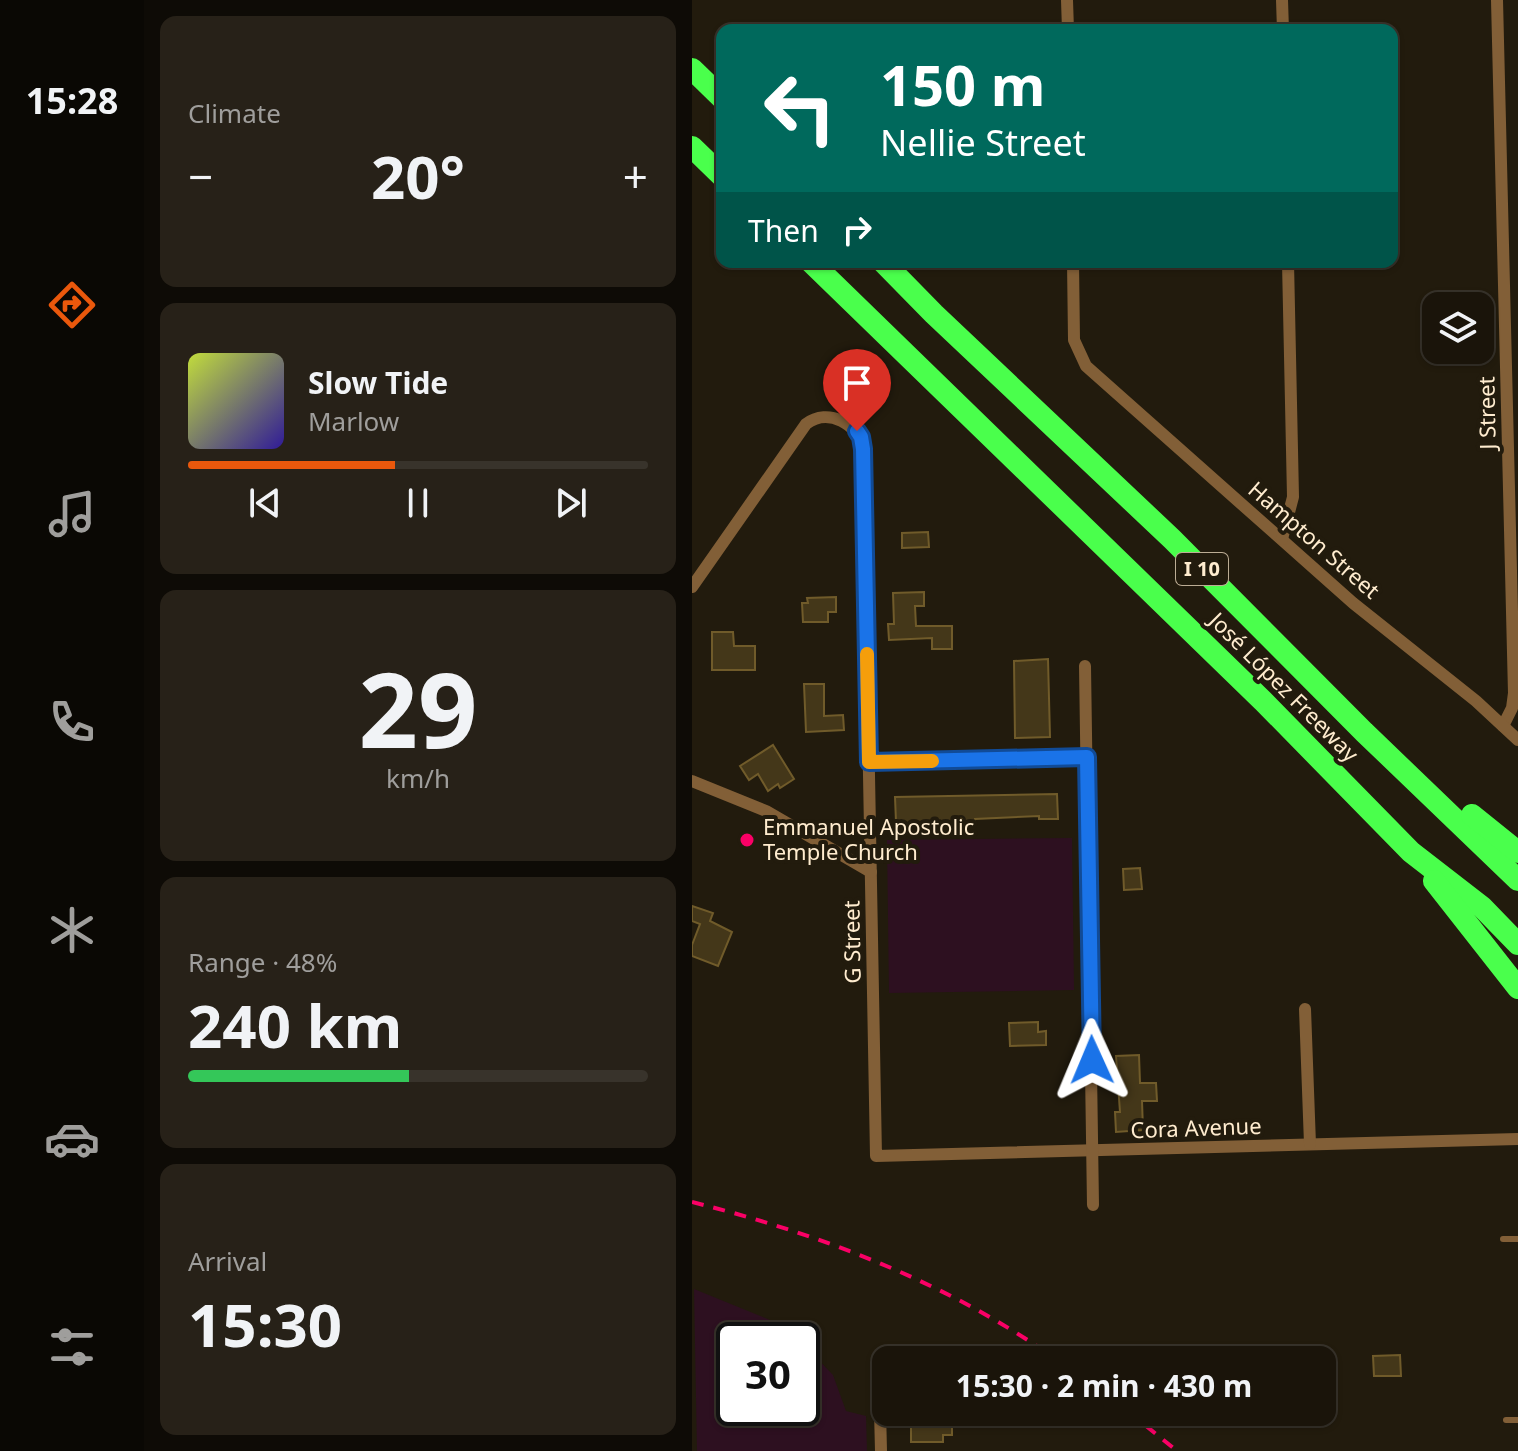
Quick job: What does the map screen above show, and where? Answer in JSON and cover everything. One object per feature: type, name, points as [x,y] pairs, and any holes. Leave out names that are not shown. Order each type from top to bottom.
[{"type":"highway","points":[[692,69],[716,92]]},
{"type":"highway","points":[[692,147],[716,170]]},
{"type":"highway","name":"José López Freeway","points":[[817,268],[1263,701],[1411,852],[1482,907],[1518,944]]},
{"type":"highway","name":"José López Freeway","points":[[889,268],[1172,539],[1376,744],[1518,880]]},
{"type":"highway","points":[[1376,744],[1447,793],[1518,852]]},
{"type":"highway","points":[[1411,852],[1518,988]]},
{"type":"street","points":[[1067,0],[1068,24]]},
{"type":"street","points":[[1282,0],[1283,24]]},
{"type":"street","name":"J Street","points":[[1497,0],[1514,693],[1512,708],[1503,726]]},
{"type":"street","name":"Hampton Street","points":[[1073,268],[1074,340],[1086,366],[1353,603],[1476,701],[1518,740]]},
{"type":"street","points":[[1282,539],[1293,497],[1288,268]]},
{"type":"street","name":"G Street","points":[[692,587],[806,424],[814,418],[834,416],[857,431],[863,449],[876,1156]]},
{"type":"street","points":[[1085,666],[1093,1205]]},
{"type":"street","points":[[869,762],[1087,757]]},
{"type":"street","points":[[692,781],[766,811],[871,872]]},
{"type":"street","points":[[1305,1009],[1310,1144]]},
{"type":"street","name":"Cora Avenue","points":[[876,1156],[1518,1139]]},
{"type":"street","points":[[880,1426],[881,1451]]},
{"type":"lane","points":[[1503,1239],[1518,1239]]},
{"type":"lane","points":[[1506,1420],[1518,1420]]},
{"type":"shaded area","points":[[1072,838],[1074,990],[889,993],[887,840]]},
{"type":"shaded area","points":[[694,1289],[775,1322],[716,1322],[716,1426],[820,1426],[820,1362],[833,1375],[846,1411],[866,1416],[867,1451],[697,1451]]},
{"type":"building","points":[[928,532],[929,547],[902,548],[902,533]]},
{"type":"building","points":[[924,592],[924,606],[915,606],[916,626],[952,626],[952,649],[932,649],[932,638],[889,640],[888,624],[894,624],[893,593]]},
{"type":"building","points":[[836,597],[836,612],[828,612],[828,622],[803,622],[802,603],[808,603],[807,598]]},
{"type":"building","points":[[712,632],[733,632],[734,646],[755,646],[755,670],[712,670]]},
{"type":"building","points":[[1048,659],[1050,737],[1015,738],[1014,661]]},
{"type":"building","points":[[804,684],[824,684],[824,716],[843,715],[844,730],[806,732]]},
{"type":"building","points":[[773,745],[794,779],[768,791],[758,774],[749,780],[740,766]]},
{"type":"building","points":[[1057,794],[1058,819],[1039,819],[1039,816],[975,819],[975,822],[896,822],[895,797]]},
{"type":"building","points":[[1140,868],[1142,889],[1124,890],[1123,869]]},
{"type":"building","points":[[692,906],[713,913],[710,921],[732,932],[718,966],[692,956],[692,945],[700,924],[692,921]]},
{"type":"building","points":[[1038,1022],[1038,1032],[1046,1031],[1046,1045],[1010,1046],[1009,1023]]},
{"type":"building","points":[[1139,1055],[1140,1083],[1156,1083],[1157,1101],[1142,1101],[1143,1130],[1116,1132],[1115,1112],[1120,1112],[1116,1056]]},
{"type":"building","points":[[1400,1355],[1401,1376],[1374,1376],[1373,1356]]},
{"type":"building","points":[[911,1426],[952,1426],[952,1435],[943,1435],[943,1442],[911,1442]]},
{"type":"railway","points":[[692,1202],[788,1229],[882,1264],[972,1307],[1036,1346]]},
{"type":"railway","points":[[1146,1426],[1177,1451]]},
{"type":"slow traffic","points":[[867,654],[869,762],[932,761]]},
{"type":"place","name":"Emmanuel Apostolic Temple Church","points":[[747,840]]},
{"type":"route","points":[[857,431],[863,449],[869,762],[1087,757],[1092,1060]]}]
